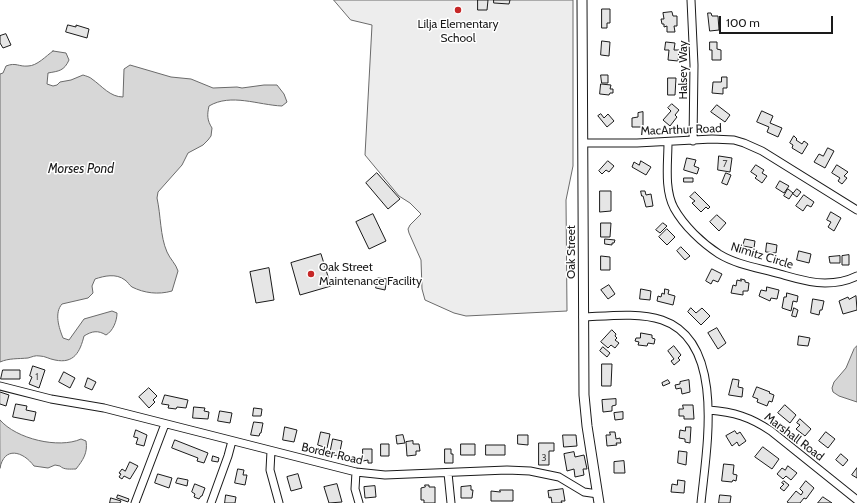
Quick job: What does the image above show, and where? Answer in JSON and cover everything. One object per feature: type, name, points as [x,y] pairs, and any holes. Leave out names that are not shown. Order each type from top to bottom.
[{"type":"street","name":"Oak Street","points":[[582,0],[583,317],[585,410],[599,499]]},
{"type":"street","name":"Halsey Way","points":[[691,0],[694,59],[693,140]]},
{"type":"street","name":"MacArthur Road","points":[[583,144],[723,139],[739,141],[754,147],[857,210]]},
{"type":"street","name":"Nimitz Circle","points":[[668,142],[668,184],[673,207],[689,227],[719,253],[747,265],[814,282],[834,283],[857,276]]},
{"type":"street","points":[[583,317],[654,317],[663,320],[680,330],[692,343],[700,359],[709,410],[701,503]]},
{"type":"street","name":"Border Road","points":[[0,386],[20,390],[40,397],[104,408],[356,472],[385,475],[507,470],[540,472],[559,477],[599,499]]},
{"type":"street","name":"Marshall Road","points":[[709,410],[731,412],[760,424],[771,431],[857,500]]},
{"type":"street","points":[[135,503],[165,424]]},
{"type":"street","points":[[211,503],[232,441]]},
{"type":"street","points":[[271,451],[270,470],[280,503]]},
{"type":"street","points":[[356,472],[355,489],[359,503]]},
{"type":"street","points":[[448,473],[451,503]]},
{"type":"shaded area","points":[[334,0],[573,0],[573,166],[566,200],[567,311],[466,316],[454,313],[425,300],[422,289],[421,260],[408,229],[421,214],[410,203],[399,196],[365,155],[372,25],[351,20]]},
{"type":"water","name":"Morses Pond","points":[[53,51],[66,53],[69,60],[61,70],[48,73],[47,84],[53,86],[60,82],[71,80],[83,75],[91,78],[106,91],[118,97],[123,97],[124,69],[130,65],[171,77],[191,79],[213,88],[242,88],[277,85],[284,94],[287,102],[282,106],[226,100],[209,106],[208,117],[212,128],[211,136],[203,145],[188,153],[182,165],[158,192],[157,198],[163,239],[167,252],[178,271],[172,291],[151,293],[141,291],[132,287],[118,276],[106,276],[95,279],[92,286],[93,293],[88,298],[62,304],[58,312],[58,316],[63,338],[69,340],[84,319],[112,311],[117,313],[117,316],[111,331],[106,335],[100,332],[95,332],[84,336],[78,352],[75,356],[67,360],[62,361],[44,356],[37,356],[10,359],[0,362],[0,74],[3,73],[6,66],[9,65],[31,66]]},
{"type":"water","points":[[857,346],[857,402],[839,396],[833,392],[832,388],[834,382],[846,368],[854,349]]},
{"type":"water","points":[[0,420],[7,427],[16,432],[38,440],[61,443],[81,439],[86,441],[86,449],[81,463],[76,469],[65,469],[55,465],[48,468],[34,466],[25,457],[14,453],[5,456],[0,468]]},
{"type":"building","points":[[478,0],[488,0],[487,10],[478,10]]},
{"type":"building","points":[[494,0],[510,0],[509,4],[494,3]]},
{"type":"building","points":[[602,9],[610,9],[610,23],[607,23],[607,28],[602,28]]},
{"type":"building","points":[[672,12],[673,16],[677,16],[677,26],[674,26],[675,32],[667,32],[667,26],[664,27],[661,19],[664,19],[663,13]]},
{"type":"building","points":[[708,13],[711,13],[712,16],[718,16],[719,30],[710,31]]},
{"type":"building","points":[[68,25],[76,27],[76,25],[89,29],[87,38],[66,32]]},
{"type":"building","points":[[6,34],[11,45],[3,48],[0,43],[0,36]]},
{"type":"building","points":[[602,41],[610,42],[609,56],[601,55]]},
{"type":"building","points":[[666,42],[675,43],[674,50],[679,50],[678,61],[668,60],[669,50],[665,50]]},
{"type":"building","points":[[710,42],[717,42],[717,49],[721,50],[721,60],[712,60]]},
{"type":"building","points":[[601,75],[608,75],[608,83],[602,83]]},
{"type":"building","points":[[722,77],[727,77],[727,88],[723,88],[723,94],[712,93],[713,82],[721,82]]},
{"type":"building","points":[[668,78],[676,78],[675,95],[668,95]]},
{"type":"building","points":[[601,84],[611,85],[610,89],[613,89],[613,93],[610,93],[609,95],[600,94]]},
{"type":"building","points":[[672,104],[679,110],[675,115],[677,117],[670,126],[663,120],[671,111],[668,108]]},
{"type":"building","points":[[717,105],[730,115],[725,122],[711,112]]},
{"type":"building","points":[[762,111],[773,116],[770,123],[782,128],[778,137],[767,132],[769,127],[757,122]]},
{"type":"building","points":[[643,112],[643,127],[632,127],[632,118],[638,117],[638,113]]},
{"type":"building","points":[[601,114],[604,118],[608,114],[614,121],[607,127],[598,116]]},
{"type":"building","points":[[794,136],[797,139],[796,140],[802,144],[804,141],[808,144],[802,154],[792,148],[793,145],[790,143]]},
{"type":"building","points":[[828,148],[834,151],[825,168],[814,162],[819,154],[823,156]]},
{"type":"building","points":[[719,156],[732,158],[730,172],[718,170]]},
{"type":"building","points":[[687,158],[696,160],[694,166],[699,168],[697,174],[684,170]]},
{"type":"building","points":[[608,161],[614,166],[609,172],[606,170],[602,174],[599,171]]},
{"type":"building","points":[[641,161],[651,167],[646,175],[632,167],[634,162],[639,165]]},
{"type":"building","points":[[756,165],[764,170],[762,173],[767,176],[762,183],[755,178],[757,176],[751,172]]},
{"type":"building","points":[[837,165],[848,172],[844,176],[847,178],[842,184],[838,181],[840,178],[832,173]]},
{"type":"building","points":[[377,173],[400,199],[388,209],[366,183]]},
{"type":"building","points":[[726,173],[731,175],[727,185],[722,183]]},
{"type":"building","points":[[684,178],[693,178],[693,182],[684,182]]},
{"type":"building","points":[[780,181],[789,186],[784,193],[776,188]]},
{"type":"building","points":[[788,189],[793,193],[789,199],[784,196]]},
{"type":"building","points":[[797,189],[801,192],[797,197],[793,194]]},
{"type":"building","points":[[600,191],[611,191],[611,211],[600,212]]},
{"type":"building","points":[[641,191],[645,191],[646,195],[651,194],[653,206],[646,207]]},
{"type":"building","points":[[695,192],[710,207],[708,209],[706,207],[701,212],[692,203],[695,201],[690,197]]},
{"type":"building","points":[[804,195],[814,202],[811,207],[807,205],[803,211],[796,206]]},
{"type":"building","points":[[831,212],[841,218],[834,231],[828,227],[831,222],[827,220]]},
{"type":"building","points":[[373,214],[386,241],[369,249],[356,222]]},
{"type":"building","points":[[717,215],[726,223],[719,231],[710,222]]},
{"type":"building","points":[[601,223],[611,223],[610,237],[601,237]]},
{"type":"building","points":[[663,223],[667,226],[660,233],[656,230]]},
{"type":"building","points":[[667,229],[675,237],[667,245],[659,237]]},
{"type":"building","points":[[605,239],[615,240],[612,245],[605,244]]},
{"type":"building","points":[[745,239],[755,241],[754,248],[743,246]]},
{"type":"building","points":[[767,243],[777,245],[776,253],[766,252]]},
{"type":"building","points":[[681,247],[690,256],[685,260],[677,251]]},
{"type":"building","points":[[799,251],[811,254],[809,263],[797,260]]},
{"type":"building","name":"Oak Street Maintenance Facility","points":[[321,254],[331,286],[300,295],[291,263]]},
{"type":"building","points":[[849,255],[849,265],[842,265],[842,256]]},
{"type":"building","points":[[601,256],[610,257],[610,270],[601,270]]},
{"type":"building","points":[[840,256],[840,263],[830,263],[829,257]]},
{"type":"building","points":[[269,268],[274,300],[256,303],[250,272]]},
{"type":"building","points":[[712,269],[722,274],[718,282],[713,280],[711,284],[706,281]]},
{"type":"building","points":[[378,278],[387,279],[385,290],[376,288]]},
{"type":"building","points":[[741,279],[749,283],[748,291],[743,291],[743,295],[731,293],[733,285],[736,286],[737,280],[741,281]]},
{"type":"building","points":[[609,285],[615,294],[608,299],[601,290]]},
{"type":"building","points":[[767,287],[779,290],[777,299],[771,298],[770,301],[759,296],[761,290],[766,291]]},
{"type":"building","points":[[641,289],[651,291],[650,300],[640,299]]},
{"type":"building","points":[[665,289],[669,290],[668,294],[675,296],[673,305],[657,301],[658,296],[661,297],[662,293],[664,294]]},
{"type":"building","points":[[787,293],[798,296],[797,302],[793,301],[791,311],[782,308],[784,297],[786,297]]},
{"type":"building","points":[[856,296],[857,310],[843,314],[839,301],[848,297],[849,299]]},
{"type":"building","points":[[813,299],[824,301],[819,315],[811,313]]},
{"type":"building","points":[[691,308],[696,313],[702,308],[710,316],[701,325],[688,312]]},
{"type":"building","points":[[794,308],[798,310],[796,317],[792,316]]},
{"type":"building","points":[[717,328],[726,343],[718,349],[708,333]]},
{"type":"building","points":[[612,330],[616,334],[615,336],[617,338],[615,340],[619,343],[615,348],[611,345],[608,348],[601,342]]},
{"type":"building","points":[[641,333],[652,335],[652,338],[655,339],[654,344],[648,343],[647,346],[638,345],[639,342],[635,341],[636,338],[640,338]]},
{"type":"building","points":[[799,336],[810,338],[808,346],[798,345]]},
{"type":"building","points":[[674,346],[681,355],[678,358],[680,360],[674,365],[671,361],[674,359],[668,351]]},
{"type":"building","points":[[603,347],[610,353],[607,357],[600,351]]},
{"type":"building","points":[[602,364],[612,364],[611,386],[602,386]]},
{"type":"building","points":[[33,366],[45,370],[39,388],[29,384],[32,377],[30,376]]},
{"type":"building","points":[[3,370],[20,370],[20,379],[1,379]]},
{"type":"building","points":[[64,372],[75,378],[70,388],[59,382]]},
{"type":"building","points":[[88,378],[96,382],[92,390],[85,387]]},
{"type":"building","points":[[733,379],[739,380],[738,387],[743,388],[742,397],[729,395]]},
{"type":"building","points":[[668,380],[670,383],[663,386],[662,383]]},
{"type":"building","points":[[689,380],[690,392],[682,394],[681,388],[676,389],[675,385]]},
{"type":"building","points":[[757,387],[774,395],[772,402],[769,401],[767,406],[757,402],[758,399],[753,397]]},
{"type":"building","points":[[149,388],[157,396],[153,400],[155,402],[149,408],[139,397]]},
{"type":"building","points":[[0,392],[9,395],[6,406],[0,404]]},
{"type":"building","points":[[165,395],[188,400],[186,408],[168,408],[169,405],[162,404]]},
{"type":"building","points":[[616,399],[616,405],[612,406],[612,411],[603,412],[602,400]]},
{"type":"building","points":[[16,404],[27,406],[26,410],[36,412],[34,421],[13,417]]},
{"type":"building","points":[[683,405],[693,405],[694,419],[684,419],[684,416],[679,416],[679,409],[683,409]]},
{"type":"building","points":[[785,405],[796,415],[790,423],[778,413]]},
{"type":"building","points":[[194,407],[205,408],[204,411],[209,412],[208,419],[193,418]]},
{"type":"building","points":[[254,408],[262,409],[261,416],[253,416]]},
{"type":"building","points":[[220,411],[232,413],[230,423],[218,421]]},
{"type":"building","points":[[623,412],[623,419],[615,420],[614,413]]},
{"type":"building","points":[[800,419],[811,429],[805,436],[796,429],[800,425],[797,423]]},
{"type":"building","points":[[254,422],[263,423],[259,436],[251,435]]},
{"type":"building","points":[[285,427],[297,430],[294,442],[283,440]]},
{"type":"building","points":[[686,427],[691,427],[690,443],[685,442],[685,439],[679,438],[680,430],[685,431]]},
{"type":"building","points":[[136,430],[147,435],[144,446],[136,444],[138,438],[134,437]]},
{"type":"building","points":[[735,431],[737,434],[740,432],[746,441],[739,446],[737,442],[732,446],[726,436]]},
{"type":"building","points":[[321,432],[330,434],[327,448],[318,445]]},
{"type":"building","points":[[610,432],[615,432],[616,439],[620,438],[621,443],[607,446],[606,435],[610,435]]},
{"type":"building","points":[[826,432],[835,439],[828,448],[819,441]]},
{"type":"building","points":[[403,435],[405,443],[397,444],[396,436]]},
{"type":"building","points":[[518,435],[528,435],[528,445],[518,444]]},
{"type":"building","points":[[563,435],[576,435],[577,446],[564,447]]},
{"type":"building","points":[[333,439],[342,441],[339,456],[330,454]]},
{"type":"building","points":[[175,440],[208,453],[204,463],[197,461],[198,458],[172,448]]},
{"type":"building","points":[[413,441],[413,444],[419,444],[420,451],[416,451],[416,455],[407,456],[406,442]]},
{"type":"building","points":[[539,443],[554,443],[554,451],[549,451],[549,465],[539,465]]},
{"type":"building","points":[[381,444],[389,444],[389,456],[381,456]]},
{"type":"building","points":[[461,444],[475,444],[475,455],[461,455]]},
{"type":"building","points":[[486,445],[505,445],[505,455],[486,455]]},
{"type":"building","points":[[763,447],[779,459],[772,469],[755,457]]},
{"type":"building","points":[[363,449],[372,449],[372,463],[368,463],[368,460],[363,461]]},
{"type":"building","points":[[445,449],[451,449],[451,454],[453,454],[453,463],[445,463]]},
{"type":"building","points":[[679,451],[687,452],[686,465],[678,463]]},
{"type":"building","points":[[574,452],[575,457],[584,455],[587,469],[583,469],[584,475],[575,477],[574,469],[567,471],[564,454]]},
{"type":"building","points":[[841,454],[848,460],[843,466],[836,460]]},
{"type":"building","points":[[213,456],[219,458],[218,462],[212,461]]},
{"type":"building","points":[[624,461],[625,473],[614,473],[614,462]]},
{"type":"building","points":[[130,462],[138,466],[130,479],[124,476],[122,479],[119,477],[121,474],[119,473],[122,469],[125,471]]},
{"type":"building","points":[[724,464],[734,465],[733,474],[737,475],[736,481],[722,481]]},
{"type":"building","points":[[788,466],[797,473],[791,480],[786,476],[783,479],[777,474],[782,468],[785,470]]},
{"type":"building","points":[[857,468],[857,478],[852,475]]},
{"type":"building","points":[[238,469],[244,470],[243,475],[247,475],[245,485],[235,483]]},
{"type":"building","points":[[158,474],[172,478],[169,488],[155,483]]},
{"type":"building","points":[[298,474],[302,488],[291,491],[287,477]]},
{"type":"building","points":[[178,478],[188,480],[187,486],[176,483]]},
{"type":"building","points":[[678,480],[685,481],[684,493],[671,492],[672,484],[677,485]]},
{"type":"building","points":[[784,481],[789,485],[784,491],[780,488],[784,484],[782,483]]},
{"type":"building","points":[[806,481],[814,488],[806,499],[804,498],[800,503],[787,502],[796,491],[801,495],[803,492],[800,489]]},
{"type":"building","points":[[195,484],[205,488],[199,499],[194,497],[195,494],[192,492]]},
{"type":"building","points":[[337,484],[342,502],[329,503],[324,487]]},
{"type":"building","points":[[425,485],[435,487],[435,503],[424,503],[424,500],[421,500],[421,488],[425,487]]},
{"type":"building","points":[[375,486],[376,497],[365,498],[364,487]]},
{"type":"building","points":[[471,486],[471,490],[473,490],[472,498],[461,498],[461,487]]},
{"type":"building","points":[[563,489],[565,501],[561,501],[562,503],[552,503],[551,497],[549,498],[548,491]]},
{"type":"building","points":[[500,490],[513,490],[513,501],[491,501],[491,491],[500,492]]},
{"type":"building","points":[[118,495],[129,499],[128,502],[117,498]]},
{"type":"building","points":[[226,495],[236,497],[235,503],[225,503]]},
{"type":"building","points":[[720,495],[731,496],[730,503],[719,503]]},
{"type":"building","points":[[823,497],[832,503],[818,503]]},
{"type":"building","points":[[111,498],[121,501],[120,503],[110,503]]},
{"type":"place","name":"Lilja Elementary School","points":[[458,10]]},
{"type":"place","name":"Oak Street Maintenance Facility","points":[[311,274]]}]
